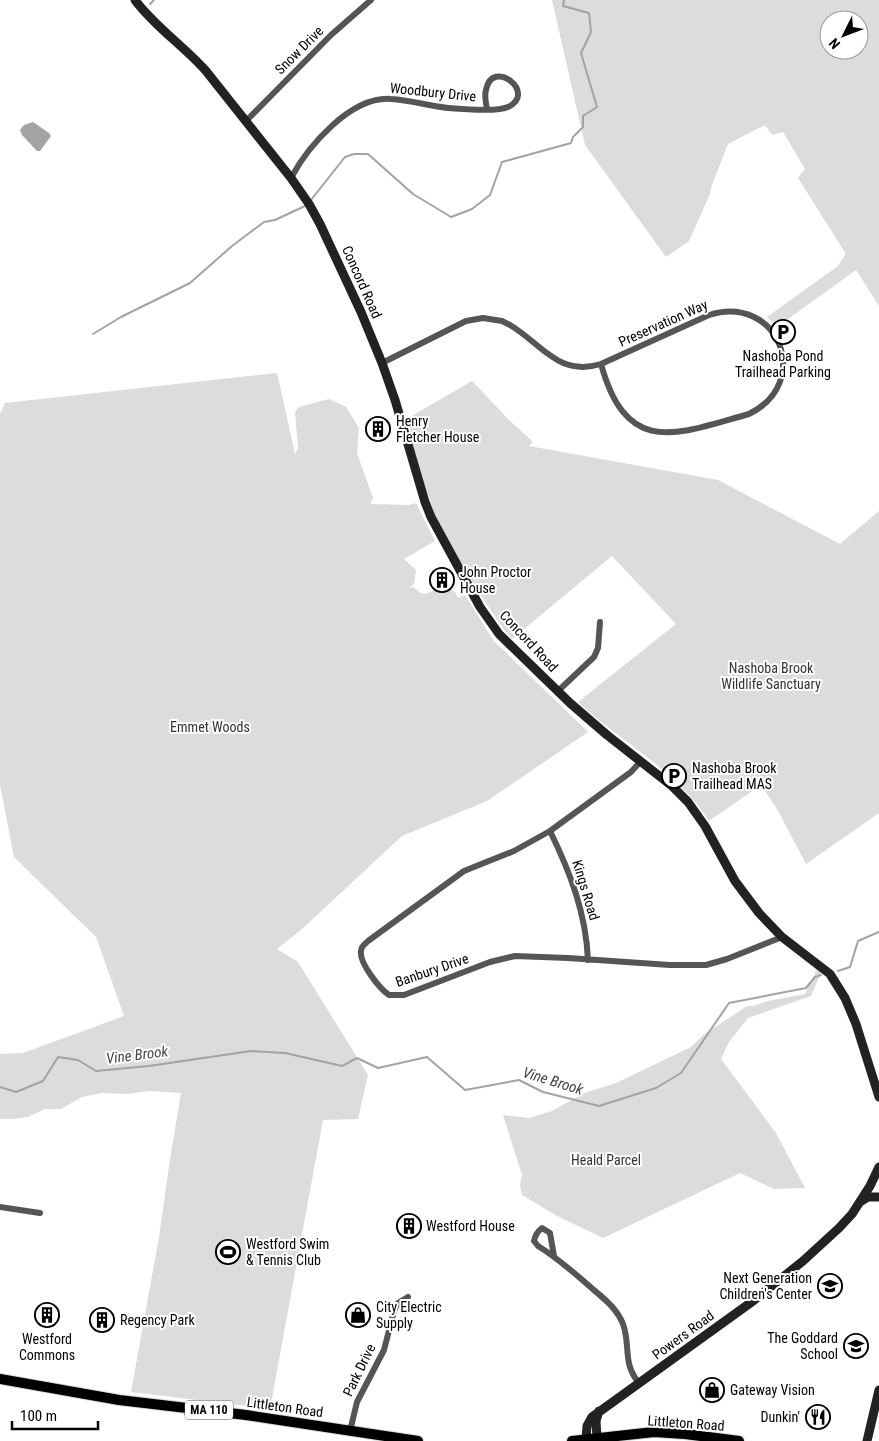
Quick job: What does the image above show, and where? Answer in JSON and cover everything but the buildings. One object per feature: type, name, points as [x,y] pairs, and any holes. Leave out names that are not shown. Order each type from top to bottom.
[{"type":"main road","name":"Concord Road","points":[[135,0],[152,20],[199,63],[291,178],[309,204],[320,224],[382,363],[425,502],[440,535],[480,607],[500,634],[558,691],[606,734],[672,786],[688,802],[705,826],[747,898],[782,936],[823,968],[838,984],[856,1024],[879,1097]]},
{"type":"main road","name":"Powers Road","points":[[591,1439],[599,1412],[753,1301],[839,1228],[860,1202],[879,1167]]},
{"type":"main road","points":[[860,1202],[868,1197],[879,1197]]},
{"type":"main road","name":"Littleton Road","points":[[0,1379],[119,1400],[246,1415],[418,1441]]},
{"type":"main road","points":[[867,1441],[879,1390]]},
{"type":"main road","name":"Littleton Road","points":[[572,1441],[665,1432],[739,1441]]},
{"type":"street","name":"Snow Drive","points":[[246,121],[337,30],[371,0]]},
{"type":"street","name":"Woodbury Drive","points":[[291,178],[300,162],[318,139],[355,109],[371,102],[392,99],[448,108],[487,109],[507,108],[514,102],[517,93],[512,80],[503,77],[490,82],[486,90],[487,109]]},
{"type":"street","name":"Preservation Way","points":[[382,363],[458,324],[483,318],[502,321],[510,325],[563,364],[582,368],[601,364],[709,315],[727,311],[746,313],[763,322],[780,344],[784,362],[783,372],[777,389],[766,404],[758,410],[692,430],[674,433],[647,429],[638,425],[624,414],[613,398],[601,364]]},
{"type":"street","points":[[558,691],[594,657],[598,648],[600,622]]},
{"type":"street","name":"Banbury Drive","points":[[641,762],[631,772],[550,831],[514,851],[464,871],[368,941],[360,952],[362,959],[378,985],[389,995],[404,995],[490,962],[515,956],[670,965],[706,965],[727,960],[782,936]]},
{"type":"street","name":"Kings Road","points":[[550,831],[565,863],[581,908],[587,941],[588,960]]},
{"type":"street","points":[[0,1207],[40,1213]]},
{"type":"street","points":[[554,1256],[619,1314],[623,1325],[628,1364],[632,1374],[639,1383]]},
{"type":"street","name":"Park Drive","points":[[350,1431],[357,1402],[384,1350],[394,1311],[398,1303],[408,1297]]},
{"type":"green space","points":[[552,0],[879,0],[879,306],[856,270],[777,327],[767,317],[838,266],[846,254],[798,178],[805,169],[783,132],[772,135],[765,125],[728,144],[710,194],[689,241],[666,257],[585,145]]},
{"type":"green space","name":"Emmet Woods","points":[[277,373],[295,454],[298,448],[295,412],[299,407],[329,399],[346,407],[359,428],[357,453],[373,498],[370,504],[410,505],[416,503],[435,541],[404,559],[416,570],[414,584],[409,588],[414,587],[419,592],[425,594],[447,586],[455,592],[458,598],[465,595],[493,640],[588,732],[487,801],[402,836],[302,929],[277,949],[298,962],[368,1075],[358,1119],[323,1120],[270,1409],[131,1392],[159,1237],[181,1093],[150,1091],[127,1094],[101,1093],[82,1097],[61,1109],[45,1109],[28,1117],[0,1119],[0,1054],[23,1053],[124,1016],[96,937],[14,857],[0,785],[0,414],[5,403]]},
{"type":"green space","name":"Nashoba Brook Wildlife Sanctuary","points":[[472,381],[533,442],[529,446],[718,480],[840,544],[879,511],[879,813],[806,864],[777,809],[761,785],[709,821],[680,786],[664,771],[578,702],[676,624],[612,556],[512,639],[473,584],[435,515],[416,461],[408,418]]},
{"type":"green space","name":"Heald Parcel","points":[[817,969],[821,973],[811,996],[748,1018],[729,1042],[721,1059],[776,1133],[805,1188],[774,1189],[740,1173],[603,1238],[557,1216],[522,1195],[520,1185],[522,1175],[503,1115],[529,1118],[552,1111],[584,1093],[616,1083],[691,1047],[703,1035],[747,1006],[805,994]]},
{"type":"shaded area","points":[[33,122],[51,136],[40,151],[37,151],[22,135],[20,130],[24,125]]},
{"type":"waterway","points":[[150,4],[154,0]]},
{"type":"waterway","points":[[311,200],[345,157],[354,154],[368,154],[413,194],[451,217],[472,209],[490,195],[502,162],[571,143],[573,137],[583,127],[583,116],[597,107],[581,53],[591,32],[589,13],[563,6],[564,0]]},
{"type":"waterway","points":[[93,334],[121,317],[190,283],[232,246],[264,222],[275,220],[305,206]]},
{"type":"waterway","name":"Vine Brook","points":[[838,971],[850,967],[858,941],[879,932]]},
{"type":"waterway","name":"Vine Brook","points":[[0,1087],[16,1092],[43,1081],[58,1057],[78,1060],[96,1071],[149,1066],[251,1051],[285,1053],[342,1066],[357,1058],[378,1068],[427,1057],[465,1090],[519,1080],[543,1092],[599,1106],[656,1088],[681,1073],[729,1003],[806,988],[815,977],[821,975]]},
{"type":"place","name":"Nashoba Pond Trailhead Parking","points":[[783,332]]},
{"type":"place","name":"Henry Fletcher House","points":[[378,429]]},
{"type":"place","name":"John Proctor House","points":[[442,580]]},
{"type":"place","name":"Nashoba Brook Trailhead MAS","points":[[674,776]]},
{"type":"place","name":"Westford House","points":[[409,1226]]},
{"type":"place","name":"Westford Swim & Tennis Club","points":[[228,1252]]},
{"type":"place","name":"Next Generation Children's Center","points":[[830,1286]]},
{"type":"place","name":"Westford Commons","points":[[47,1315]]},
{"type":"place","name":"City Electric Supply","points":[[358,1315]]},
{"type":"place","name":"Regency Park","points":[[102,1320]]},
{"type":"place","name":"The Goddard School","points":[[856,1346]]},
{"type":"place","name":"Gateway Vision","points":[[712,1390]]},
{"type":"place","name":"Dunkin'","points":[[818,1417]]}]
